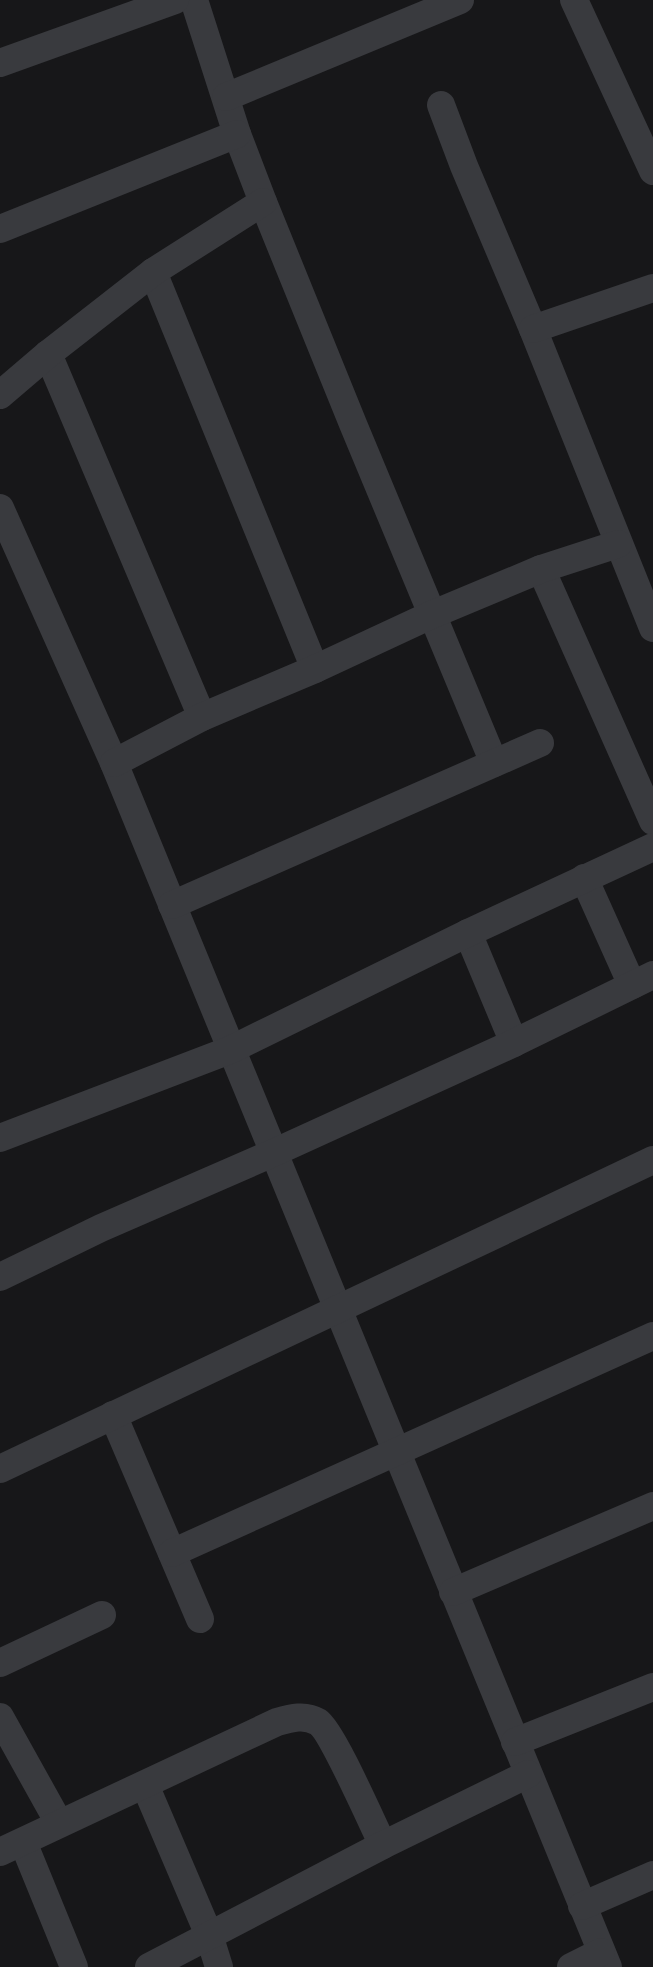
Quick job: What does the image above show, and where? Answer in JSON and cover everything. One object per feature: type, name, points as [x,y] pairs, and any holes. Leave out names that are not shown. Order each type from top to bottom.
[{"type":"street","points":[[0,63],[175,0]]},
{"type":"street","points":[[194,0],[237,134],[263,202],[431,615],[494,763]]},
{"type":"street","points":[[226,97],[460,0]]},
{"type":"street","points":[[574,0],[653,171]]},
{"type":"street","points":[[441,105],[464,166],[533,329],[653,628]]},
{"type":"street","points":[[0,229],[237,134]]},
{"type":"street","points":[[0,395],[48,354],[153,272],[263,202]]},
{"type":"street","points":[[153,272],[315,668]]},
{"type":"street","points":[[533,329],[653,288]]},
{"type":"street","points":[[48,354],[202,717]]},
{"type":"street","points":[[0,508],[114,763],[230,1050],[605,1960],[571,1967]]},
{"type":"street","points":[[114,763],[202,717],[431,615],[541,569],[618,544]]},
{"type":"street","points":[[541,569],[653,821]]},
{"type":"street","points":[[172,906],[540,743]]},
{"type":"street","points":[[0,1138],[230,1050],[468,933],[653,847]]},
{"type":"street","points":[[0,1277],[101,1228],[274,1153],[514,1043],[642,980],[584,878]]},
{"type":"street","points":[[468,933],[514,1043]]},
{"type":"street","points":[[0,1469],[653,1160]]},
{"type":"street","points":[[172,1554],[653,1336]]},
{"type":"street","points":[[113,1415],[200,1619]]},
{"type":"street","points":[[453,1592],[653,1506]]},
{"type":"street","points":[[0,1663],[102,1615]]},
{"type":"street","points":[[515,1742],[653,1687]]},
{"type":"street","points":[[74,1967],[11,1847],[277,1722],[298,1716],[318,1722],[331,1740],[382,1845]]},
{"type":"street","points":[[0,1717],[59,1824]]},
{"type":"street","points":[[149,1967],[382,1845],[528,1774]]},
{"type":"street","points":[[145,1785],[209,1935],[219,1967]]},
{"type":"street","points":[[582,1906],[653,1875]]}]
